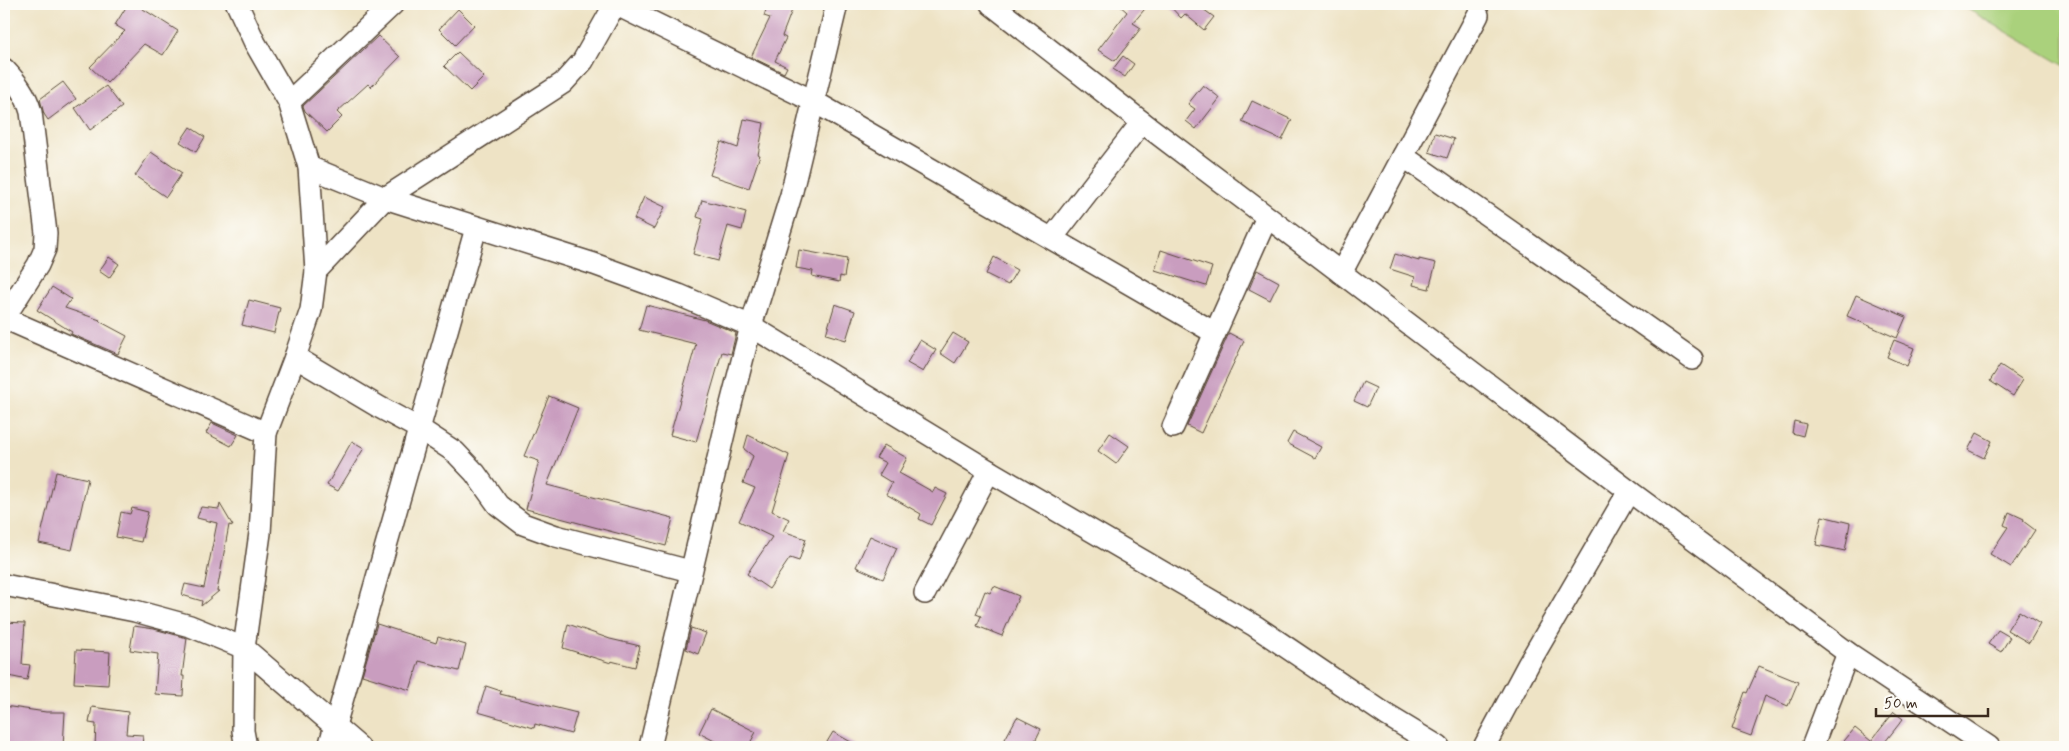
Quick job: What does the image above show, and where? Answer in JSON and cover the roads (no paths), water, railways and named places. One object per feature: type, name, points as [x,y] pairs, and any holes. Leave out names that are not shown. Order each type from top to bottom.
[{"type":"street","points":[[237,4],[289,102],[309,167],[316,270],[311,310],[296,357],[266,433],[260,533],[244,648],[243,731],[246,747]]},
{"type":"street","points":[[289,102],[393,4]]},
{"type":"street","points":[[316,270],[385,198],[563,83],[583,61],[615,4],[813,101],[1215,333]]},
{"type":"street","points":[[651,746],[690,571],[751,326],[791,195],[837,4]]},
{"type":"street","points":[[991,4],[1142,122],[1629,491],[1848,653],[1989,747]]},
{"type":"street","points":[[1341,273],[1478,15]]},
{"type":"street","points":[[4,70],[28,98],[32,112],[46,233],[45,249],[38,265],[4,318],[266,433]]},
{"type":"street","points":[[1052,238],[1142,122]]},
{"type":"street","points":[[1403,156],[1692,359]]},
{"type":"street","points":[[309,167],[385,198],[594,264],[687,298],[751,326],[989,471],[1255,626],[1388,716],[1439,747]]},
{"type":"street","points":[[1174,426],[1267,217]]},
{"type":"street","points":[[329,747],[476,228]]},
{"type":"street","points":[[296,357],[379,407],[420,429],[455,452],[475,473],[498,505],[523,524],[556,536],[690,571]]},
{"type":"street","points":[[925,592],[989,471]]},
{"type":"street","points":[[1484,747],[1529,663],[1629,491]]},
{"type":"street","points":[[4,585],[135,611],[190,626],[244,648],[359,747]]},
{"type":"street","points":[[1812,747],[1848,653]]}]
